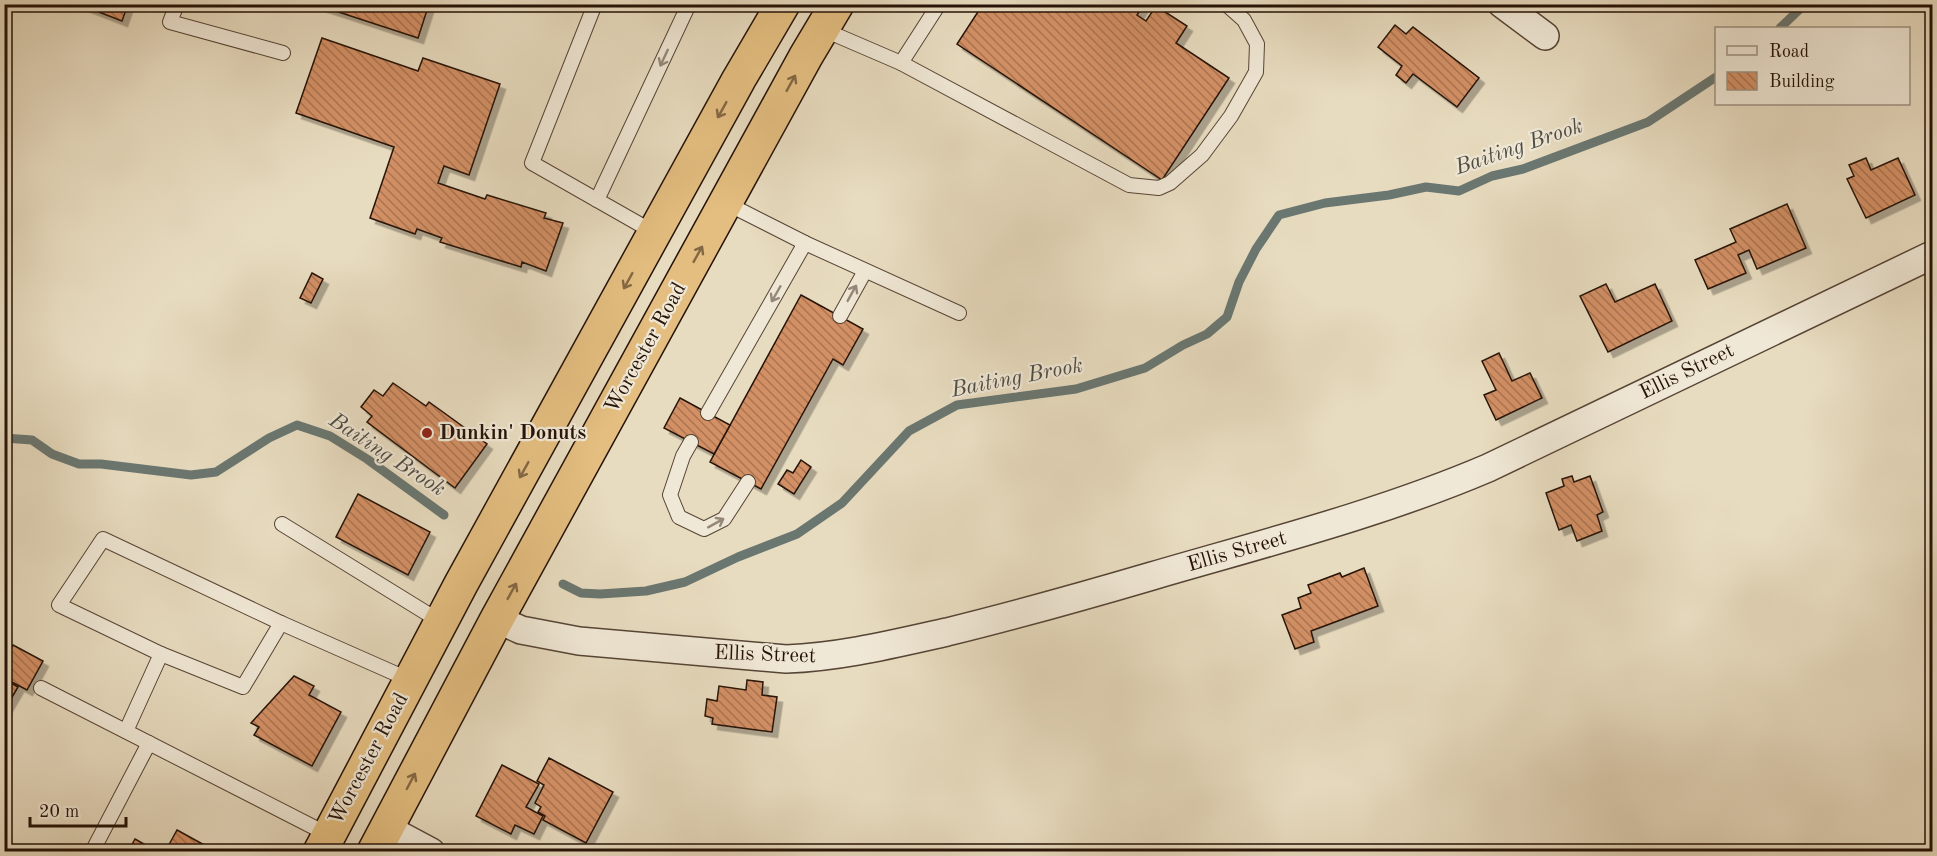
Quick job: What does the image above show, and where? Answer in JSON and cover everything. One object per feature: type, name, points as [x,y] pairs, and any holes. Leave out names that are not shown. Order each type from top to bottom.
[{"type":"highway","name":"Worcester Road","points":[[324,843],[441,622],[739,79],[783,4]]},
{"type":"highway","name":"Worcester Road","points":[[380,840],[497,620],[830,17]]},
{"type":"street","points":[[1502,4],[1545,36]]},
{"type":"street","name":"Ellis Street","points":[[497,620],[521,630],[579,641],[786,659],[857,652],[1040,609],[1366,514],[1446,486],[1932,255]]},
{"type":"street","points":[[380,840],[432,852]]},
{"type":"lane","points":[[177,4],[170,22],[283,53]]},
{"type":"lane","points":[[595,4],[532,163],[654,233]]},
{"type":"lane","points":[[597,200],[689,4]]},
{"type":"lane","points":[[901,63],[939,4]]},
{"type":"lane","points":[[830,17],[901,63],[1129,185],[1159,188],[1170,183],[1202,155],[1231,116],[1256,72],[1257,44],[1244,20],[1226,4]]},
{"type":"lane","points":[[726,203],[805,243],[959,313]]},
{"type":"lane","points":[[708,413],[805,243]]},
{"type":"lane","points":[[840,316],[865,271]]},
{"type":"lane","points":[[691,442],[683,456],[670,495],[679,517],[704,529],[724,519],[748,482]]},
{"type":"lane","points":[[282,524],[441,622]]},
{"type":"lane","points":[[281,623],[243,687],[161,654],[59,605],[103,539],[281,623],[410,680]]},
{"type":"lane","points":[[126,731],[161,654]]},
{"type":"lane","points":[[41,688],[149,743],[324,843]]},
{"type":"lane","points":[[92,852],[149,743]]},
{"type":"building","points":[[78,4],[128,4],[122,21]]},
{"type":"building","points":[[314,4],[429,4],[418,38]]},
{"type":"building","points":[[983,4],[1144,4],[1137,15],[1146,21],[1156,6],[1187,26],[1176,43],[1229,78],[1162,180],[957,44]]},
{"type":"building","points":[[1395,25],[1406,34],[1413,27],[1479,78],[1457,107],[1413,74],[1406,83],[1396,75],[1402,66],[1378,47]]},
{"type":"building","points":[[322,38],[418,71],[423,58],[500,84],[469,175],[444,166],[438,183],[485,199],[487,195],[546,213],[544,218],[563,223],[546,271],[522,262],[521,267],[440,242],[442,238],[417,229],[415,234],[370,218],[394,147],[296,113]]},
{"type":"building","points":[[1866,158],[1871,170],[1898,158],[1915,195],[1866,218],[1847,179],[1854,176],[1849,165]]},
{"type":"building","points":[[1787,204],[1806,248],[1757,269],[1749,250],[1738,255],[1746,273],[1708,289],[1695,260],[1736,242],[1730,229]]},
{"type":"building","points":[[312,273],[323,279],[311,303],[300,298]]},
{"type":"building","points":[[1606,284],[1615,302],[1655,284],[1672,321],[1608,352],[1580,296]]},
{"type":"building","points":[[801,295],[863,329],[843,365],[833,359],[761,489],[710,462]]},
{"type":"building","points":[[1499,353],[1512,381],[1530,373],[1542,398],[1496,420],[1484,395],[1496,390],[1482,361]]},
{"type":"building","name":"Dunkin' Donuts","points":[[393,383],[426,406],[429,402],[487,444],[455,488],[367,422],[372,416],[361,407],[374,390],[383,396]]},
{"type":"building","points":[[680,398],[730,425],[714,454],[664,428]]},
{"type":"building","points":[[801,460],[811,467],[794,494],[778,484],[787,470],[793,473]]},
{"type":"building","points":[[1572,476],[1574,482],[1590,476],[1603,512],[1597,515],[1602,531],[1577,541],[1571,525],[1559,530],[1546,493],[1564,486],[1562,479]]},
{"type":"building","points":[[358,494],[430,532],[408,575],[336,537]]},
{"type":"building","points":[[1364,568],[1378,606],[1311,631],[1314,642],[1295,649],[1282,615],[1301,608],[1298,598],[1311,593],[1308,585],[1340,573],[1342,577]]},
{"type":"building","points":[[13,645],[43,661],[27,690],[4,678],[4,660]]},
{"type":"building","points":[[294,676],[314,686],[309,695],[341,712],[312,766],[254,735],[259,727],[251,723]]},
{"type":"building","points":[[4,679],[18,687],[4,711]]},
{"type":"building","points":[[747,680],[763,682],[762,695],[777,697],[772,732],[712,724],[713,718],[705,716],[707,699],[717,701],[719,686],[746,690]]},
{"type":"building","points":[[549,758],[613,792],[586,843],[543,820],[545,816],[538,812],[541,807],[535,803],[544,785],[537,781]]},
{"type":"building","points":[[502,765],[539,784],[526,807],[543,816],[534,834],[515,825],[511,834],[476,816]]},
{"type":"building","points":[[177,830],[217,852],[165,852]]},
{"type":"building","points":[[135,839],[158,852],[128,852]]},
{"type":"waterway","name":"Baiting Brook","points":[[1781,27],[1805,4]]},
{"type":"waterway","name":"Baiting Brook","points":[[563,584],[581,593],[600,594],[646,591],[685,582],[738,557],[797,534],[842,503],[909,431],[957,405],[1076,389],[1145,368],[1183,345],[1207,334],[1227,317],[1239,282],[1256,249],[1279,215],[1325,203],[1389,195],[1426,187],[1459,191],[1492,176],[1523,169],[1648,122],[1715,78]]},
{"type":"waterway","name":"Baiting Brook","points":[[4,438],[32,440],[52,454],[79,464],[101,464],[191,475],[216,472],[269,438],[297,425],[330,436],[367,459],[444,515]]},
{"type":"place","name":"Dunkin' Donuts","points":[[427,433]]}]
